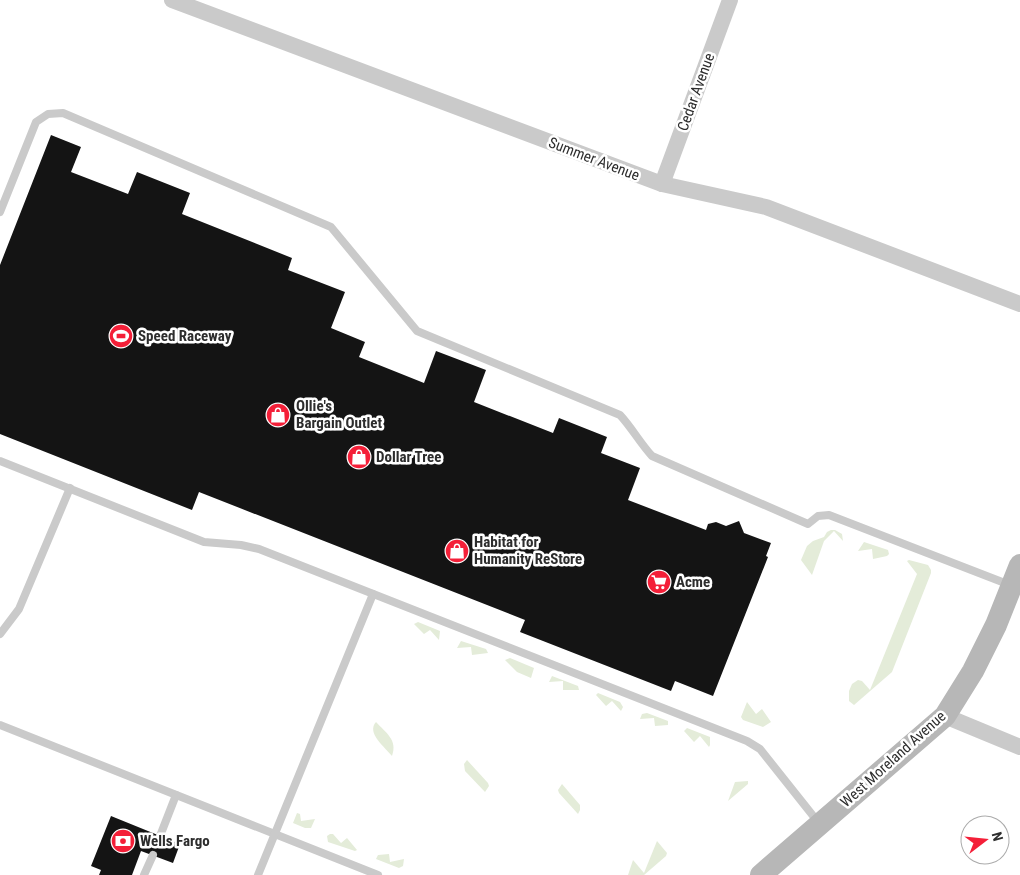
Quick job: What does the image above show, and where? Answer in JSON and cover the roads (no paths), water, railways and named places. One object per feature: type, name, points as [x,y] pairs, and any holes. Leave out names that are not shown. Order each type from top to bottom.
[{"type":"street","name":"Summer Avenue","points":[[172,0],[662,184],[766,207],[1020,304]]},
{"type":"street","name":"Cedar Avenue","points":[[662,184],[730,0]]},
{"type":"street","name":"West Moreland Avenue","points":[[761,875],[944,716],[973,670],[996,625],[1016,575]]},
{"type":"street","points":[[944,716],[1020,747]]},
{"type":"lane","points":[[0,212],[36,122],[48,114],[64,113],[331,227],[417,332],[620,415],[652,456],[808,524],[818,516],[829,515],[1016,575]]},
{"type":"lane","points":[[0,461],[204,542],[242,545],[259,549],[747,741],[760,748],[819,824]]},
{"type":"lane","points":[[0,634],[19,609],[70,488]]},
{"type":"lane","points":[[258,875],[374,594]]},
{"type":"lane","points":[[0,725],[378,875]]},
{"type":"lane","points":[[160,836],[176,795]]},
{"type":"lane","points":[[144,875],[153,855]]},
{"type":"place","name":"Speed Raceway","points":[[121,336]]},
{"type":"place","name":"Ollie's Bargain Outlet","points":[[278,415]]},
{"type":"place","name":"Dollar Tree","points":[[359,457]]},
{"type":"place","name":"Habitat for Humanity ReStore","points":[[457,551]]},
{"type":"place","name":"Acme","points":[[659,582]]},
{"type":"place","name":"Wells Fargo","points":[[123,841]]}]
